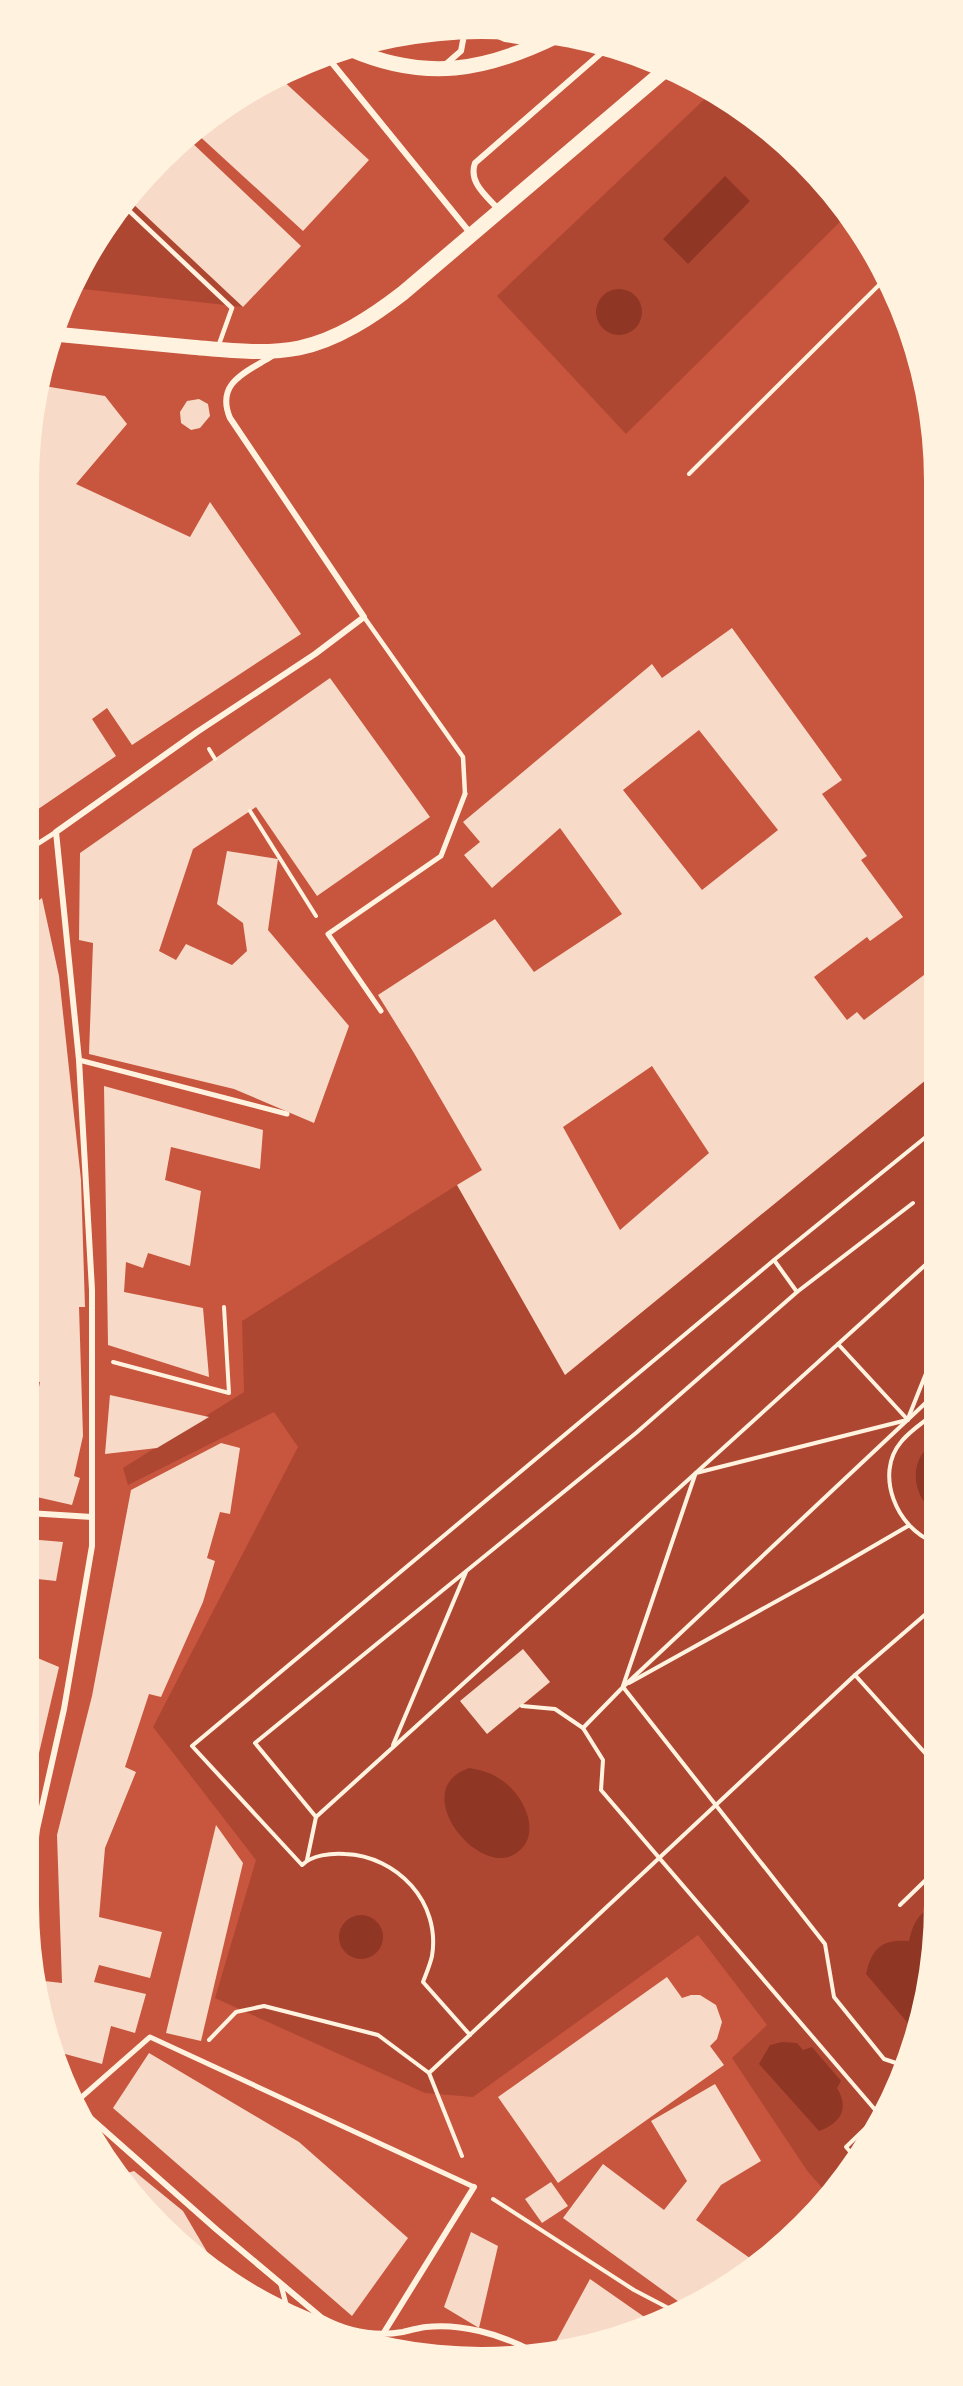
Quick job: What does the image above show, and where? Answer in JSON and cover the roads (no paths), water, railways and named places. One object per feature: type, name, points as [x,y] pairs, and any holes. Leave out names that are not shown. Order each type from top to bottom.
[{"type":"main road","points":[[365,55],[387,63],[430,70],[461,69],[542,44]]},
{"type":"main road","points":[[64,335],[218,350],[280,350],[319,342],[372,316],[403,293],[658,76]]},
{"type":"street","points":[[430,70],[457,56],[464,40]]},
{"type":"street","points":[[512,40],[539,45]]},
{"type":"street","points":[[499,210],[476,184],[472,171],[475,163],[599,55]]},
{"type":"street","points":[[333,64],[471,235]]},
{"type":"street","points":[[39,843],[197,732],[315,654],[364,617],[230,418],[226,408],[226,391],[232,382],[280,350]]},
{"type":"street","points":[[381,1011],[328,934],[441,856],[465,794]]},
{"type":"street","points":[[39,1826],[89,1571],[92,1517],[92,1290],[80,1060],[56,832]]},
{"type":"street","points":[[80,1060],[287,1114]]},
{"type":"street","points":[[39,1514],[92,1517]]},
{"type":"street","points":[[83,2096],[150,2037],[474,2187],[383,2334]]},
{"type":"street","points":[[97,2124],[217,2230],[320,2316]]},
{"type":"street","points":[[281,2284],[285,2301]]},
{"type":"street","points":[[371,2333],[383,2334],[424,2327],[448,2327],[488,2334],[517,2345]]},
{"type":"lane","points":[[130,212],[232,308],[218,350]]},
{"type":"lane","points":[[364,617],[463,757],[465,794]]}]
